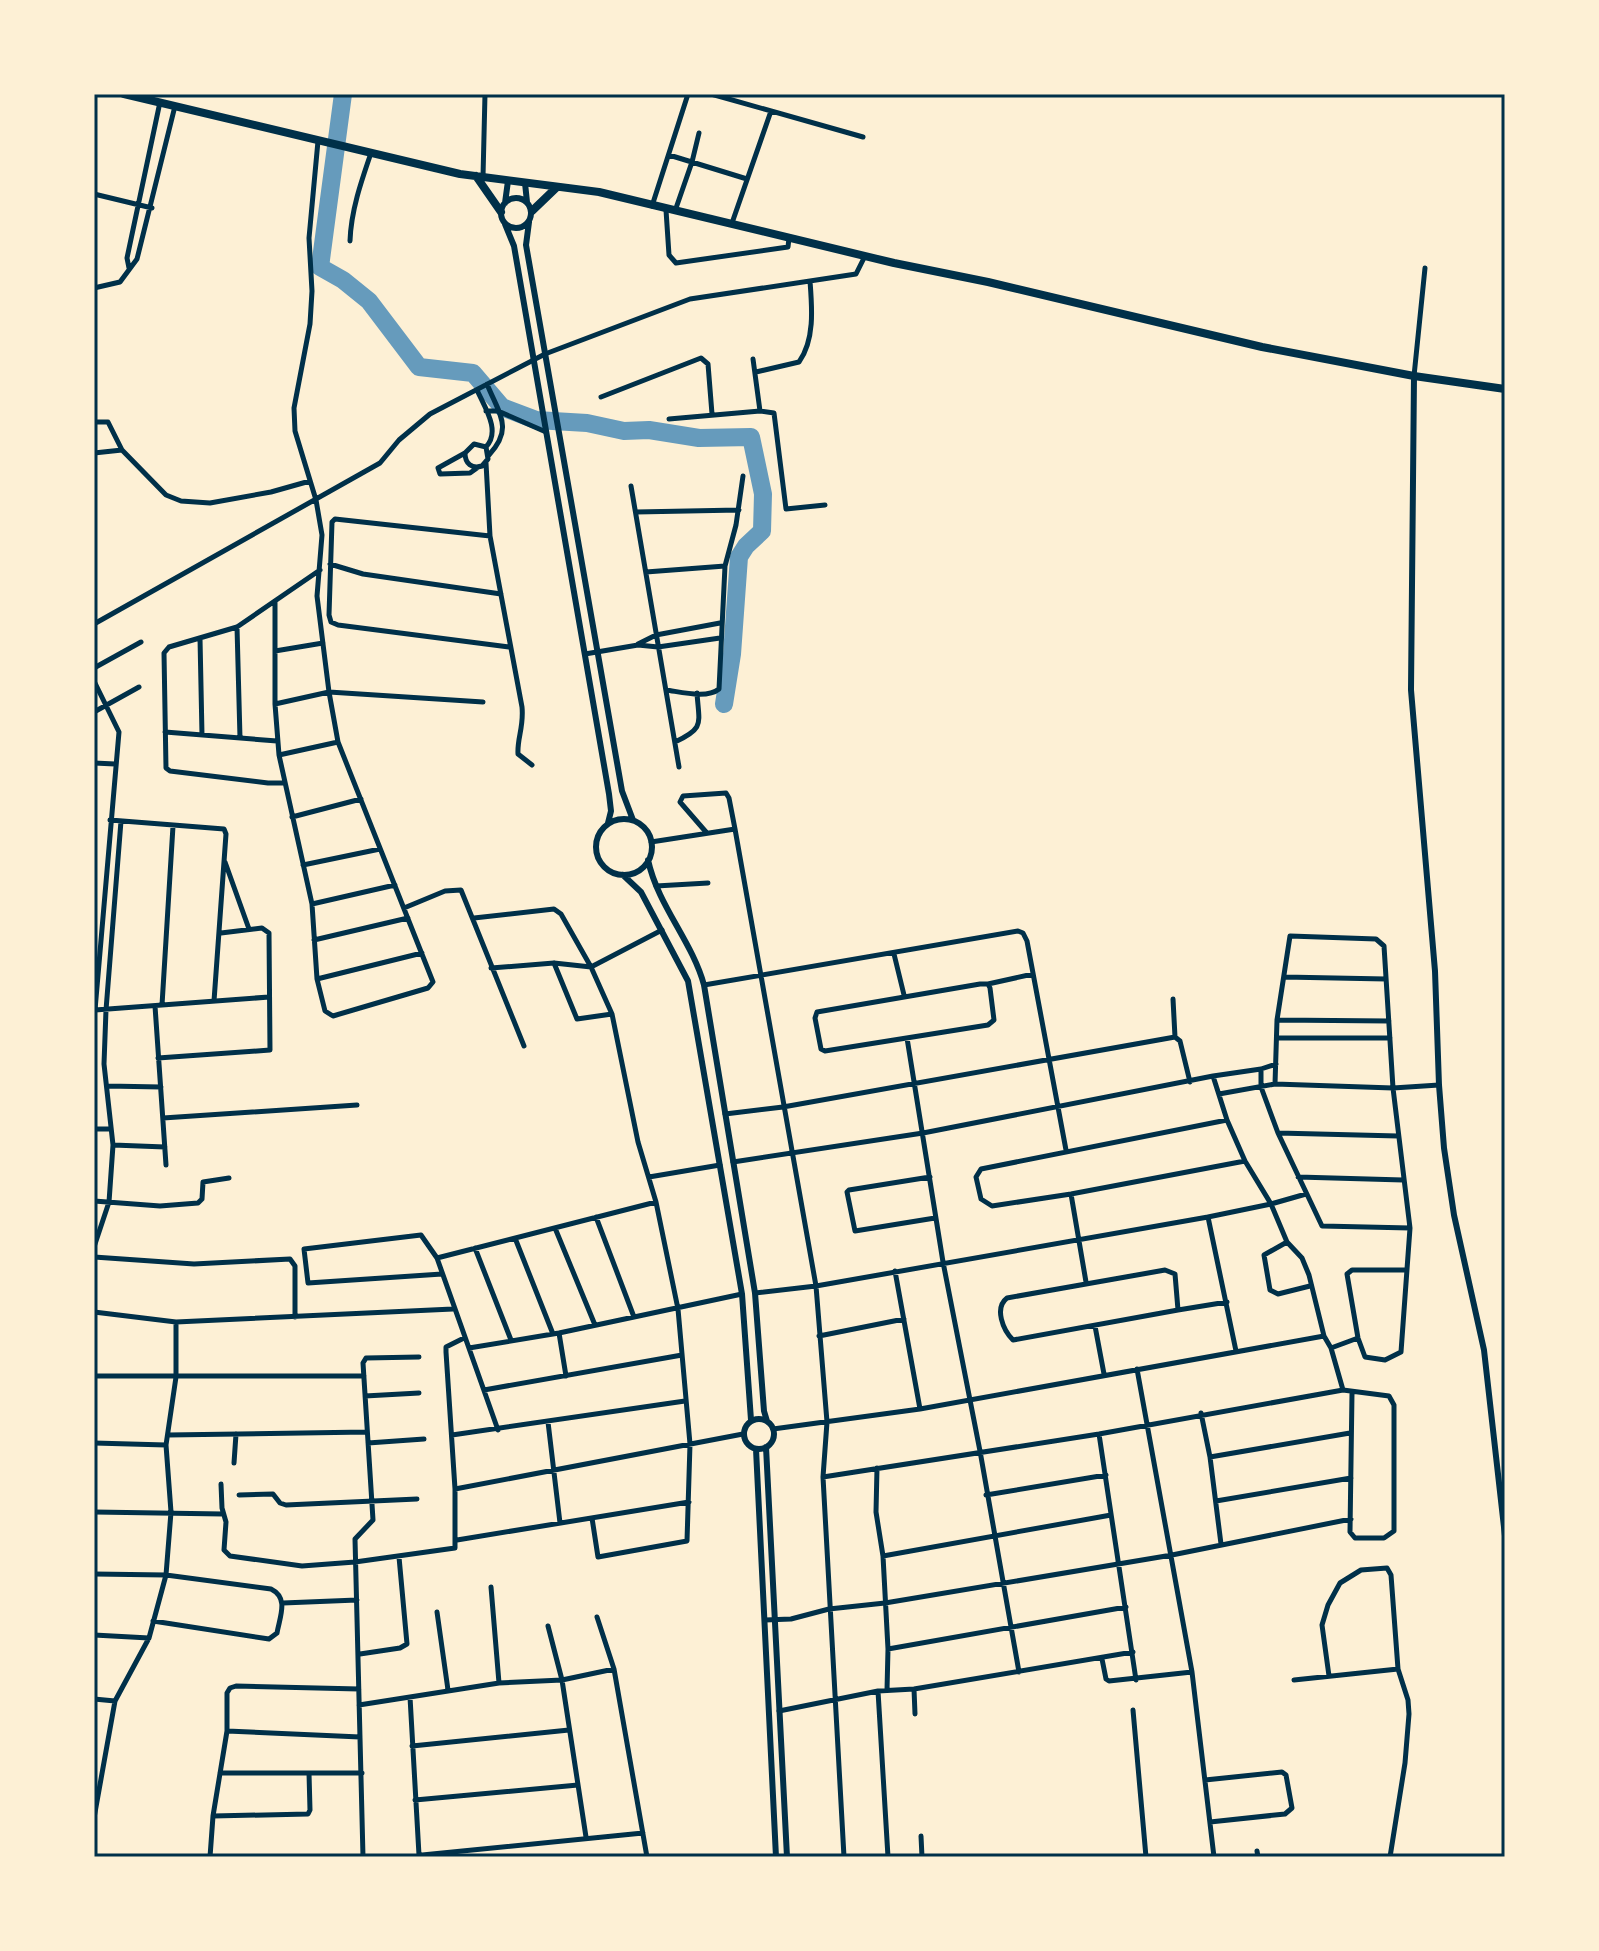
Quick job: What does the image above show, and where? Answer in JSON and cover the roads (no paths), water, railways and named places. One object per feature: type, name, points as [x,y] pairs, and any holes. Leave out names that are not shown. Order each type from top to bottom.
[{"type":"highway","points":[[129,95],[479,177],[599,192],[1262,347],[1414,376],[1505,389]]},
{"type":"highway","points":[[479,177],[503,207]]},
{"type":"highway","points":[[532,211],[557,187]]},
{"type":"main road","points":[[508,181],[503,207],[505,224],[514,246],[609,794],[611,811],[608,823],[597,837],[597,854],[606,869],[623,875],[641,892],[688,981],[742,1294],[751,1420]]},
{"type":"main road","points":[[525,183],[527,202],[532,211],[526,245],[623,800],[633,820],[648,832],[651,842],[648,860],[655,886],[704,985],[755,1293],[764,1411],[773,1429],[773,1440],[766,1447],[756,1449],[747,1444],[743,1434],[751,1420],[762,1418],[767,1421]]},
{"type":"main road","points":[[503,207],[513,198],[527,202]]},
{"type":"main road","points":[[505,224],[521,228],[529,222]]},
{"type":"main road","points":[[1414,376],[1411,690],[1435,971],[1439,1085],[1454,1215],[1484,1350],[1505,1536]]},
{"type":"main road","points":[[608,823],[633,820]]},
{"type":"main road","points":[[623,875],[642,868],[648,860]]},
{"type":"main road","points":[[700,1045],[713,1042]]},
{"type":"main road","points":[[725,1196],[739,1194]]},
{"type":"main road","points":[[766,1447],[787,1857]]},
{"type":"main road","points":[[756,1449],[776,1857]]},
{"type":"main road","points":[[772,1784],[783,1783]]},
{"type":"street","points":[[479,177],[485,94]]},
{"type":"street","points":[[652,206],[688,94]]},
{"type":"street","points":[[711,94],[863,137]]},
{"type":"street","points":[[129,269],[127,258],[160,102]]},
{"type":"street","points":[[94,288],[120,282],[137,259],[175,106]]},
{"type":"street","points":[[731,224],[771,111]]},
{"type":"street","points":[[699,133],[692,162],[670,210],[669,255],[676,263],[788,247],[789,238]]},
{"type":"street","points":[[275,602],[277,741],[312,904],[317,979],[325,1011],[333,1016],[432,986],[422,953],[338,742],[329,692],[317,596],[322,535],[316,500],[295,431],[294,408],[310,324],[309,238],[320,142]]},
{"type":"street","points":[[149,151],[164,155]]},
{"type":"street","points":[[350,241],[360,184],[371,153]]},
{"type":"street","points":[[669,155],[747,179]]},
{"type":"street","points":[[142,184],[156,187]]},
{"type":"street","points":[[94,194],[152,208]]},
{"type":"street","points":[[94,624],[380,463],[399,440],[430,414],[534,359],[690,299],[856,274],[865,256]]},
{"type":"street","points":[[1414,376],[1425,268]]},
{"type":"street","points":[[756,372],[799,362],[805,354],[812,306],[810,281]]},
{"type":"street","points":[[601,397],[701,358],[708,364],[712,414]]},
{"type":"street","points":[[753,359],[760,411]]},
{"type":"street","points":[[487,384],[505,429],[503,438],[486,463],[490,536],[523,715],[518,754],[532,765]]},
{"type":"street","points":[[477,390],[494,435],[486,447]]},
{"type":"street","points":[[486,411],[498,411],[547,431]]},
{"type":"street","points":[[669,419],[760,411],[774,413],[786,509],[825,505]]},
{"type":"street","points":[[94,422],[110,424],[122,450],[166,495],[191,503],[210,503],[271,492],[310,481]]},
{"type":"street","points":[[486,447],[474,444],[465,453],[438,468],[440,474],[470,473],[486,463]]},
{"type":"street","points":[[486,447],[489,455]]},
{"type":"street","points":[[94,453],[122,450]]},
{"type":"street","points":[[465,453],[467,463],[477,468]]},
{"type":"street","points":[[666,690],[713,694],[719,689],[725,566],[739,510],[743,476]]},
{"type":"street","points":[[631,486],[679,767]]},
{"type":"street","points":[[636,512],[739,510]]},
{"type":"street","points":[[490,536],[335,519],[332,522],[328,598],[331,622],[509,647]]},
{"type":"street","points":[[330,564],[363,574],[501,594]]},
{"type":"street","points":[[646,572],[725,566]]},
{"type":"street","points":[[284,783],[170,771],[165,763],[165,649],[237,627],[320,570]]},
{"type":"street","points":[[638,645],[656,635],[720,623]]},
{"type":"street","points":[[237,627],[240,738]]},
{"type":"street","points":[[200,638],[202,735]]},
{"type":"street","points":[[585,654],[638,645],[658,647],[720,638]]},
{"type":"street","points":[[94,668],[141,642]]},
{"type":"street","points":[[275,651],[323,643]]},
{"type":"street","points":[[94,681],[119,732],[95,1010],[269,997]]},
{"type":"street","points":[[94,712],[139,687]]},
{"type":"street","points":[[275,704],[329,692],[483,702]]},
{"type":"street","points":[[675,742],[694,733],[697,728],[697,693]]},
{"type":"street","points":[[165,732],[277,741]]},
{"type":"street","points":[[279,755],[338,742]]},
{"type":"street","points":[[94,763],[115,764]]},
{"type":"street","points":[[707,833],[680,802],[683,796],[726,793],[816,1286],[827,1422],[823,1477],[844,1857]]},
{"type":"street","points":[[292,817],[361,799]]},
{"type":"street","points":[[110,820],[224,829],[221,933],[214,1001]]},
{"type":"street","points":[[94,1247],[109,1202],[113,1145],[104,1064],[121,821]]},
{"type":"street","points":[[162,1005],[173,826]]},
{"type":"street","points":[[651,842],[735,829]]},
{"type":"street","points":[[303,865],[381,849]]},
{"type":"street","points":[[225,860],[249,929]]},
{"type":"street","points":[[655,886],[708,883]]},
{"type":"street","points":[[312,904],[395,885]]},
{"type":"street","points":[[404,908],[445,891],[461,890],[524,1046]]},
{"type":"street","points":[[474,918],[554,909],[561,914],[591,967],[612,1014],[638,1142],[656,1202],[678,1309],[690,1444],[687,1541],[601,1557],[596,1554],[592,1518]]},
{"type":"street","points":[[314,940],[408,918]]},
{"type":"street","points":[[158,1058],[270,1050],[269,933],[262,928],[221,933]]},
{"type":"street","points":[[491,968],[554,963],[591,967],[662,930]]},
{"type":"street","points":[[704,985],[1018,931],[1023,933],[1066,1150]]},
{"type":"street","points":[[1275,1084],[1277,1020],[1288,939],[1294,935],[1376,939],[1384,946],[1393,1088],[1410,1228],[1407,1270],[1401,1352],[1385,1360],[1365,1357],[1358,1338],[1347,1274],[1352,1270],[1407,1270]]},
{"type":"street","points":[[317,979],[422,953]]},
{"type":"street","points":[[894,954],[904,995]]},
{"type":"street","points":[[554,963],[577,1019],[612,1014]]},
{"type":"street","points":[[988,984],[992,1023],[825,1051],[821,1049],[815,1018],[817,1012],[1033,974]]},
{"type":"street","points":[[1284,977],[1386,979]]},
{"type":"street","points":[[1173,999],[1175,1037],[1180,1041],[1190,1082]]},
{"type":"street","points":[[154,1006],[166,1165]]},
{"type":"street","points":[[1277,1020],[1389,1021]]},
{"type":"street","points":[[725,1114],[783,1107],[1175,1037]]},
{"type":"street","points":[[907,1038],[935,1218],[1019,1672]]},
{"type":"street","points":[[1277,1038],[1390,1038]]},
{"type":"street","points":[[94,1064],[104,1064]]},
{"type":"street","points":[[733,1162],[923,1133],[1276,1064]]},
{"type":"street","points":[[1261,1069],[1261,1087],[1278,1133],[1322,1226],[1410,1228]]},
{"type":"street","points":[[1213,1076],[1227,1120],[1245,1161],[1271,1204],[1287,1242],[1302,1258],[1343,1390]]},
{"type":"street","points":[[1219,1094],[1275,1084],[1393,1088],[1439,1085]]},
{"type":"street","points":[[107,1086],[161,1087]]},
{"type":"street","points":[[163,1118],[357,1105]]},
{"type":"street","points":[[1227,1120],[981,1169],[976,1177],[981,1199],[992,1206],[1245,1161]]},
{"type":"street","points":[[94,1129],[111,1129]]},
{"type":"street","points":[[1278,1133],[1398,1136]]},
{"type":"street","points":[[113,1145],[165,1147]]},
{"type":"street","points":[[649,1177],[720,1165]]},
{"type":"street","points":[[930,1177],[847,1192],[855,1231],[935,1218]]},
{"type":"street","points":[[1298,1177],[1403,1180]]},
{"type":"street","points":[[94,1201],[160,1206],[198,1203],[202,1199],[203,1182],[229,1178]]},
{"type":"street","points":[[1071,1194],[1086,1282]]},
{"type":"street","points":[[755,1293],[816,1286],[1080,1240],[1208,1217],[1306,1194]]},
{"type":"street","points":[[437,1258],[656,1202]]},
{"type":"street","points":[[596,1217],[635,1318]]},
{"type":"street","points":[[1208,1217],[1236,1351]]},
{"type":"street","points":[[555,1228],[595,1325]]},
{"type":"street","points":[[442,1274],[308,1283],[303,1252],[306,1247],[419,1234],[437,1258],[498,1430]]},
{"type":"street","points":[[515,1238],[556,1333],[566,1376]]},
{"type":"street","points":[[1287,1242],[1264,1255],[1270,1290],[1278,1294],[1310,1286]]},
{"type":"street","points":[[475,1248],[511,1341]]},
{"type":"street","points":[[94,1257],[194,1264],[290,1259],[295,1266],[295,1317]]},
{"type":"street","points":[[895,1271],[920,1409]]},
{"type":"street","points":[[1178,1310],[1175,1274],[1169,1271],[1086,1282],[1007,1298],[1001,1302],[1000,1309],[1013,1340],[1227,1302]]},
{"type":"street","points":[[468,1348],[635,1318],[742,1294]]},
{"type":"street","points":[[94,1312],[176,1322],[453,1309]]},
{"type":"street","points":[[819,1336],[904,1319]]},
{"type":"street","points":[[94,1817],[115,1701],[149,1638],[166,1575],[171,1512],[166,1445],[176,1377],[176,1322]]},
{"type":"street","points":[[1095,1326],[1104,1374]]},
{"type":"street","points":[[773,1429],[920,1409],[1324,1336]]},
{"type":"street","points":[[221,1484],[226,1522],[224,1550],[230,1556],[302,1566],[452,1550],[457,1540],[446,1347],[464,1338]]},
{"type":"street","points":[[1331,1348],[1358,1338]]},
{"type":"street","points":[[484,1390],[682,1355]]},
{"type":"street","points":[[363,1857],[355,1539],[372,1524],[365,1359],[419,1357]]},
{"type":"street","points":[[1137,1369],[1192,1672],[1214,1857]]},
{"type":"street","points":[[94,1376],[364,1376]]},
{"type":"street","points":[[823,1477],[1099,1434],[1201,1413],[1343,1390],[1389,1396],[1394,1405],[1394,1531],[1384,1538],[1355,1538],[1351,1535],[1352,1393]]},
{"type":"street","points":[[365,1396],[419,1393]]},
{"type":"street","points":[[452,1435],[685,1401]]},
{"type":"street","points":[[1201,1413],[1221,1544]]},
{"type":"street","points":[[548,1422],[560,1523]]},
{"type":"street","points":[[168,1435],[367,1432]]},
{"type":"street","points":[[1210,1457],[1350,1433]]},
{"type":"street","points":[[234,1463],[236,1434]]},
{"type":"street","points":[[455,1489],[743,1434]]},
{"type":"street","points":[[1099,1434],[1136,1680]]},
{"type":"street","points":[[368,1443],[424,1439]]},
{"type":"street","points":[[94,1443],[166,1445]]},
{"type":"street","points":[[877,1468],[876,1512],[883,1556],[887,1690]]},
{"type":"street","points":[[986,1495],[1106,1475]]},
{"type":"street","points":[[1216,1501],[1351,1478]]},
{"type":"street","points":[[239,1495],[273,1494],[282,1505],[417,1499]]},
{"type":"street","points":[[457,1540],[689,1502]]},
{"type":"street","points":[[94,1512],[223,1514]]},
{"type":"street","points":[[883,1556],[1111,1515]]},
{"type":"street","points":[[765,1620],[791,1619],[829,1609],[885,1603],[1172,1555],[1351,1519]]},
{"type":"street","points":[[360,1654],[400,1648],[407,1644],[399,1557]]},
{"type":"street","points":[[1329,1676],[1322,1625],[1328,1605],[1340,1583],[1361,1570],[1387,1568],[1390,1571],[1398,1669],[1409,1714],[1405,1763],[1390,1857]]},
{"type":"street","points":[[94,1574],[166,1575],[271,1589],[279,1594],[283,1603],[277,1633],[269,1639],[153,1621]]},
{"type":"street","points":[[491,1587],[499,1683]]},
{"type":"street","points":[[283,1603],[357,1600]]},
{"type":"street","points":[[888,1649],[1126,1607]]},
{"type":"street","points":[[437,1612],[448,1690]]},
{"type":"street","points":[[597,1617],[614,1669],[647,1857]]},
{"type":"street","points":[[548,1626],[562,1680],[586,1837]]},
{"type":"street","points":[[94,1635],[149,1638]]},
{"type":"street","points":[[779,1711],[878,1691],[914,1689],[1133,1652]]},
{"type":"street","points":[[1102,1659],[1109,1681],[1192,1672]]},
{"type":"street","points":[[359,1705],[499,1683],[562,1680],[614,1669]]},
{"type":"street","points":[[1294,1680],[1398,1669]]},
{"type":"street","points":[[210,1857],[230,1688],[359,1689]]},
{"type":"street","points":[[914,1689],[915,1714]]},
{"type":"street","points":[[878,1691],[888,1857]]},
{"type":"street","points":[[410,1697],[419,1856]]},
{"type":"street","points":[[94,1699],[115,1701]]},
{"type":"street","points":[[1133,1710],[1146,1857]]},
{"type":"street","points":[[412,1746],[569,1730]]},
{"type":"street","points":[[227,1731],[360,1737]]},
{"type":"street","points":[[94,1760],[103,1761]]},
{"type":"street","points":[[1205,1780],[1282,1772],[1286,1775],[1292,1808],[1285,1814],[1210,1822]]},
{"type":"street","points":[[220,1773],[362,1773]]},
{"type":"street","points":[[213,1816],[308,1814],[309,1773]]},
{"type":"street","points":[[415,1800],[578,1785]]},
{"type":"street","points":[[402,1857],[643,1833]]},
{"type":"street","points":[[921,1836],[922,1857]]},
{"type":"waterway","points":[[343,94],[320,267],[343,280],[369,301],[419,367],[473,373],[502,407],[536,420],[587,423],[624,431],[649,430],[699,438],[751,437],[763,494],[762,531],[739,557],[732,654],[724,704]]}]
